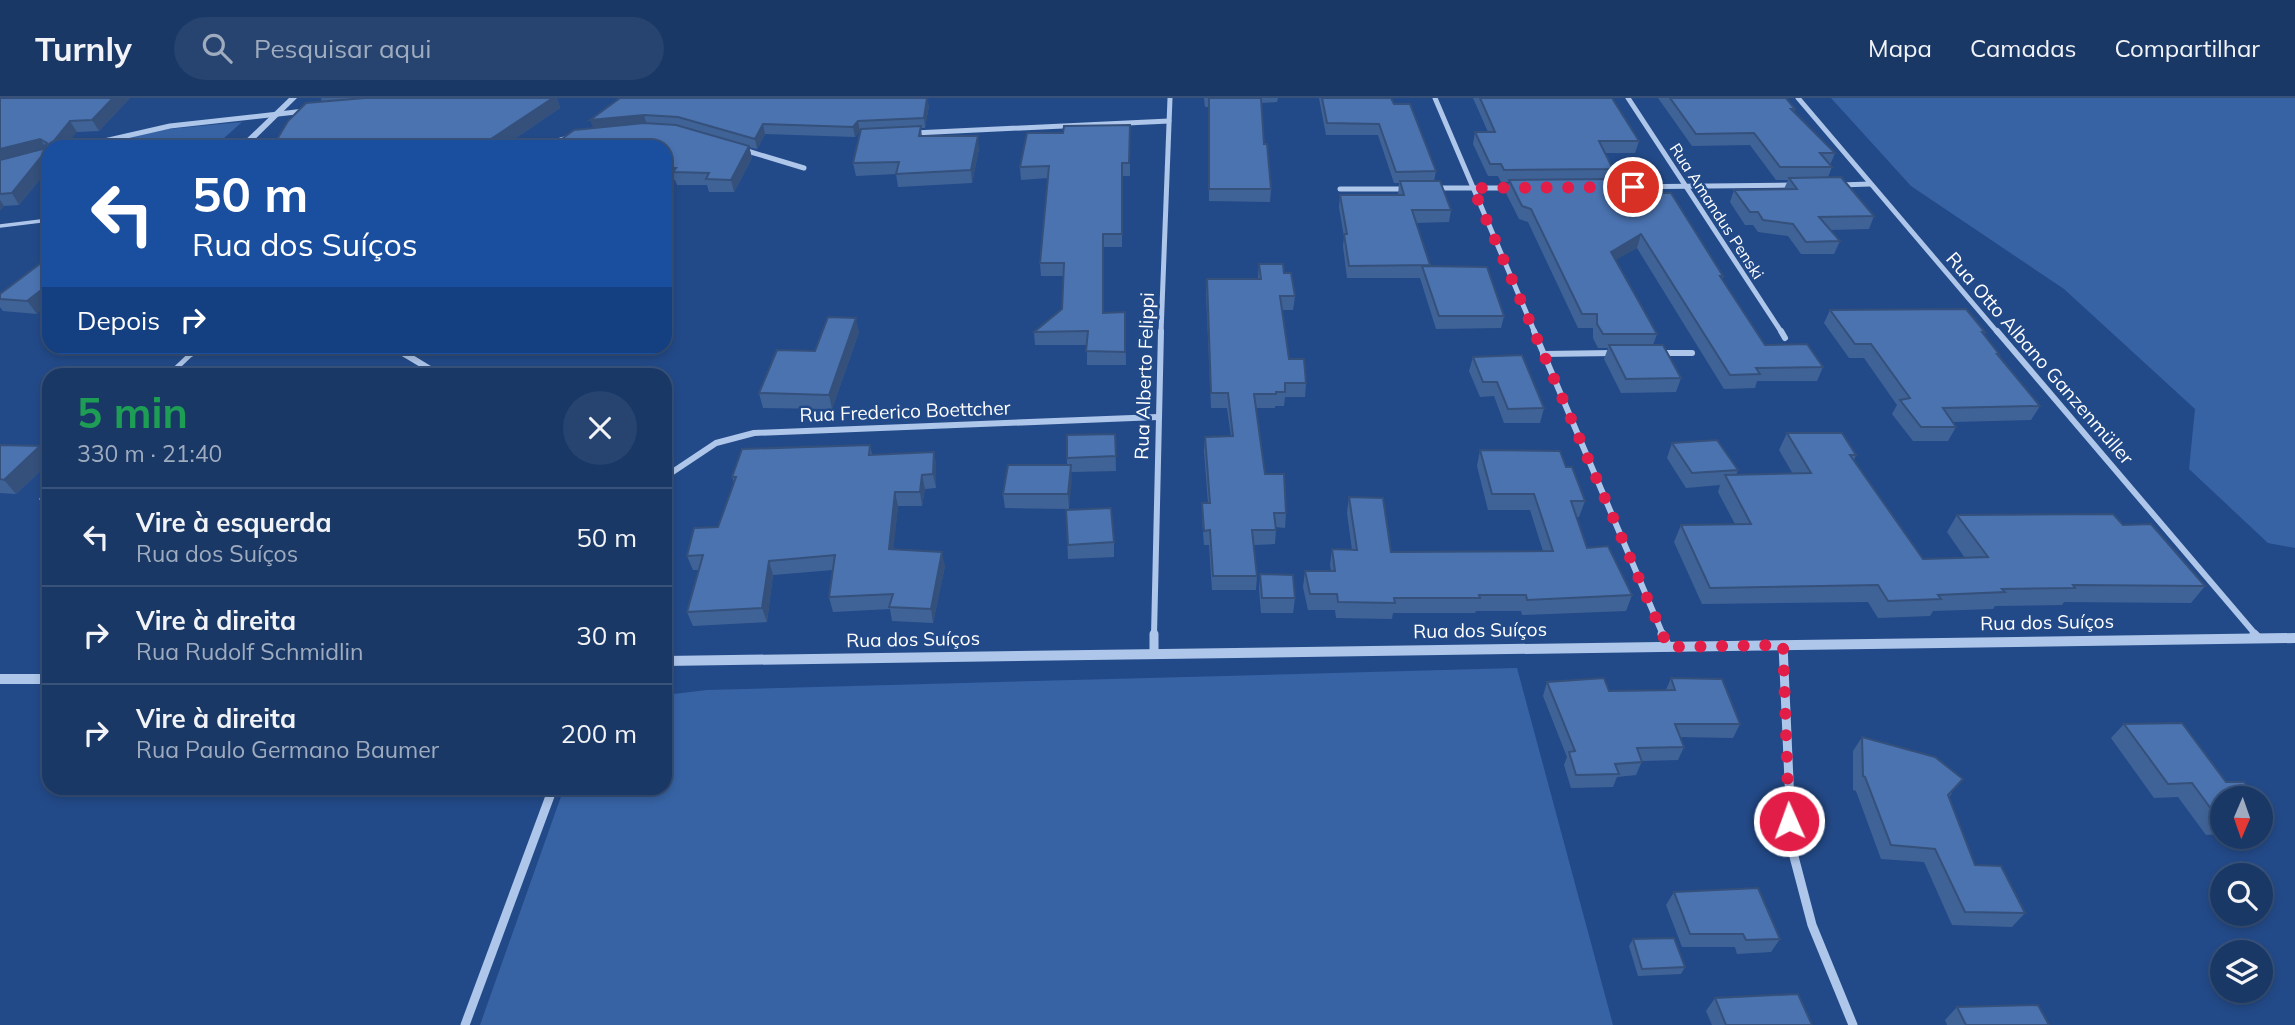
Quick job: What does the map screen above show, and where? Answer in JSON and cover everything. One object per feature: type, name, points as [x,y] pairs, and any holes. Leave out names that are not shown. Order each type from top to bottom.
[{"type":"street","points":[[249,140],[293,98]]},
{"type":"street","name":"Rua Alberto Felippi","points":[[1154,654],[1158,417],[1170,98]]},
{"type":"street","points":[[1435,98],[1668,647]]},
{"type":"street","name":"Rua Amandus Penski","points":[[1629,98],[1785,338]]},
{"type":"street","name":"Rua Otto Albano Ganzenmüller","points":[[1798,98],[2258,638]]},
{"type":"street","points":[[106,140],[151,129],[317,110]]},
{"type":"street","points":[[901,134],[1169,121]]},
{"type":"street","points":[[555,140],[584,136]]},
{"type":"street","points":[[742,149],[804,167]]},
{"type":"street","points":[[1831,185],[1870,184]]},
{"type":"street","points":[[1606,187],[1804,185]]},
{"type":"street","points":[[1339,189],[1526,188]]},
{"type":"street","points":[[1543,354],[1624,353]]},
{"type":"street","points":[[1651,353],[1692,353]]},
{"type":"street","points":[[404,354],[428,368]]},
{"type":"street","name":"Rua Frederico Boettcher","points":[[672,472],[711,443],[730,436],[754,433],[1158,417]]},
{"type":"street","name":"Rua dos Suíços","points":[[672,662],[2295,638]]},
{"type":"street","points":[[1783,645],[1792,849],[1812,925],[1853,1025]]},
{"type":"street","points":[[0,680],[42,679]]},
{"type":"street","points":[[465,1025],[550,795]]},
{"type":"lane","points":[[0,226],[42,221]]},
{"type":"lane","points":[[176,368],[191,354]]},
{"type":"shaded area","points":[[1831,98],[2295,98],[2295,548],[2268,543],[2189,469],[2195,409],[2064,289],[1911,186]]},
{"type":"shaded area","points":[[242,122],[222,140],[122,140],[148,131]]},
{"type":"shaded area","points":[[1517,668],[1613,1025],[480,1025],[562,795],[672,795],[672,694],[707,690]]},
{"type":"building","points":[[0,98],[113,98],[92,120],[70,121],[55,140],[40,139],[0,149]]},
{"type":"building","points":[[365,98],[553,98],[490,140],[277,140],[288,121],[306,103]]},
{"type":"building","points":[[620,98],[927,98],[924,118],[858,121],[853,127],[763,124],[755,139],[678,117],[644,115],[590,120]]},
{"type":"building","points":[[1209,98],[1261,98],[1271,189],[1209,189]]},
{"type":"building","points":[[1322,98],[1391,98],[1394,104],[1410,104],[1436,171],[1396,172],[1379,124],[1327,123]]},
{"type":"building","points":[[1480,98],[1612,98],[1639,141],[1599,141],[1613,169],[1504,170],[1501,164],[1490,164],[1475,132],[1495,132]]},
{"type":"building","points":[[1670,98],[1786,98],[1795,109],[1791,109],[1835,153],[1820,153],[1832,167],[1780,167],[1754,133],[1696,134]]},
{"type":"building","points":[[644,123],[676,125],[749,146],[731,180],[706,179],[709,173],[673,172],[676,168],[672,168],[672,140],[560,140],[574,130]]},
{"type":"building","points":[[1130,125],[1129,163],[1122,163],[1122,234],[1103,234],[1103,313],[1125,312],[1125,352],[1086,351],[1088,331],[1034,332],[1062,309],[1064,263],[1040,263],[1049,166],[1020,167],[1027,133],[1063,133],[1064,126]]},
{"type":"building","points":[[921,126],[919,136],[978,136],[971,170],[896,174],[899,162],[853,163],[861,129]]},
{"type":"building","points":[[42,149],[42,156],[12,193],[0,194],[0,160]]},
{"type":"building","points":[[1841,177],[1874,216],[1819,217],[1840,241],[1806,242],[1793,224],[1763,220],[1758,212],[1750,212],[1734,190],[1797,189],[1789,178]]},
{"type":"building","points":[[1619,179],[1626,193],[1671,193],[1765,345],[1807,344],[1823,367],[1756,368],[1760,374],[1730,375],[1641,234],[1611,252],[1657,334],[1603,334],[1597,324],[1597,314],[1582,314],[1531,209],[1522,206],[1509,180]]},
{"type":"building","points":[[1400,181],[1440,181],[1451,210],[1412,210],[1430,265],[1349,266],[1340,195],[1404,195]]},
{"type":"building","points":[[42,262],[42,289],[27,301],[0,299],[0,294]]},
{"type":"building","points":[[1259,264],[1283,264],[1284,273],[1291,273],[1295,296],[1280,296],[1289,359],[1304,359],[1306,383],[1285,383],[1285,392],[1276,394],[1254,394],[1265,474],[1284,474],[1286,513],[1274,513],[1276,530],[1252,530],[1257,576],[1213,576],[1210,530],[1204,531],[1202,503],[1210,503],[1205,437],[1233,436],[1228,393],[1211,393],[1207,279],[1261,279]]},
{"type":"building","points":[[1422,266],[1487,267],[1504,316],[1439,316]]},
{"type":"building","points":[[1966,309],[1985,332],[1982,332],[1997,354],[2040,406],[1943,408],[1956,427],[1921,427],[1900,400],[1910,398],[1871,344],[1855,344],[1830,310]]},
{"type":"building","points":[[828,317],[856,318],[829,395],[759,393],[777,350],[815,351]]},
{"type":"building","points":[[1609,345],[1663,345],[1681,378],[1626,379]]},
{"type":"building","points":[[1522,355],[1544,408],[1508,409],[1497,382],[1483,382],[1473,357]]},
{"type":"building","points":[[1787,433],[1842,433],[1856,455],[1850,455],[1923,559],[1988,557],[1957,515],[2113,514],[2123,525],[2151,524],[2205,586],[2073,585],[2075,588],[2002,589],[2005,592],[1938,595],[1941,599],[1888,601],[1878,585],[1710,588],[1681,525],[1751,524],[1725,475],[1811,473]]},
{"type":"building","points":[[1115,434],[1116,456],[1067,458],[1067,435]]},
{"type":"building","points":[[1717,440],[1738,470],[1692,473],[1672,443]]},
{"type":"building","points":[[0,445],[40,446],[4,480],[0,479]]},
{"type":"building","points":[[870,445],[869,455],[934,452],[933,474],[922,475],[920,492],[895,492],[889,549],[942,552],[931,609],[889,607],[893,594],[829,597],[835,555],[769,561],[762,608],[687,612],[703,555],[687,556],[694,528],[718,527],[736,477],[732,477],[742,449]]},
{"type":"building","points":[[1480,450],[1560,451],[1566,467],[1572,467],[1585,501],[1571,501],[1587,548],[1608,546],[1632,595],[1527,600],[1526,595],[1479,595],[1480,598],[1394,598],[1395,603],[1338,602],[1337,594],[1310,594],[1305,571],[1335,571],[1332,549],[1357,550],[1349,497],[1383,498],[1391,552],[1553,551],[1534,494],[1492,494]]},
{"type":"building","points":[[1008,465],[1071,465],[1068,494],[1003,494]]},
{"type":"building","points":[[1111,508],[1114,542],[1068,545],[1066,510]]},
{"type":"building","points":[[1260,574],[1293,575],[1295,598],[1262,598]]},
{"type":"building","points":[[1604,678],[1609,691],[1675,690],[1671,678],[1722,679],[1740,724],[1675,724],[1684,747],[1637,748],[1642,762],[1615,764],[1619,774],[1576,775],[1569,752],[1575,751],[1547,682]]},
{"type":"building","points":[[2182,723],[2226,782],[2244,782],[2247,786],[2210,786],[2210,807],[2192,783],[2168,784],[2124,724]]},
{"type":"building","points":[[1862,737],[1935,757],[1963,779],[1948,795],[1975,865],[2001,866],[2025,913],[1965,912],[1935,849],[1891,845],[1863,776]]},
{"type":"building","points":[[1758,888],[1780,939],[1746,940],[1743,934],[1690,934],[1674,892]]},
{"type":"building","points":[[1674,938],[1685,967],[1642,969],[1633,939]]},
{"type":"building","points":[[1798,994],[1812,1025],[1726,1025],[1715,998]]},
{"type":"building","points":[[2038,1005],[2049,1025],[1966,1025],[1957,1007]]},
{"type":"route","points":[[1633,187],[1473,188],[1668,647],[1783,645],[1789,821]]}]
